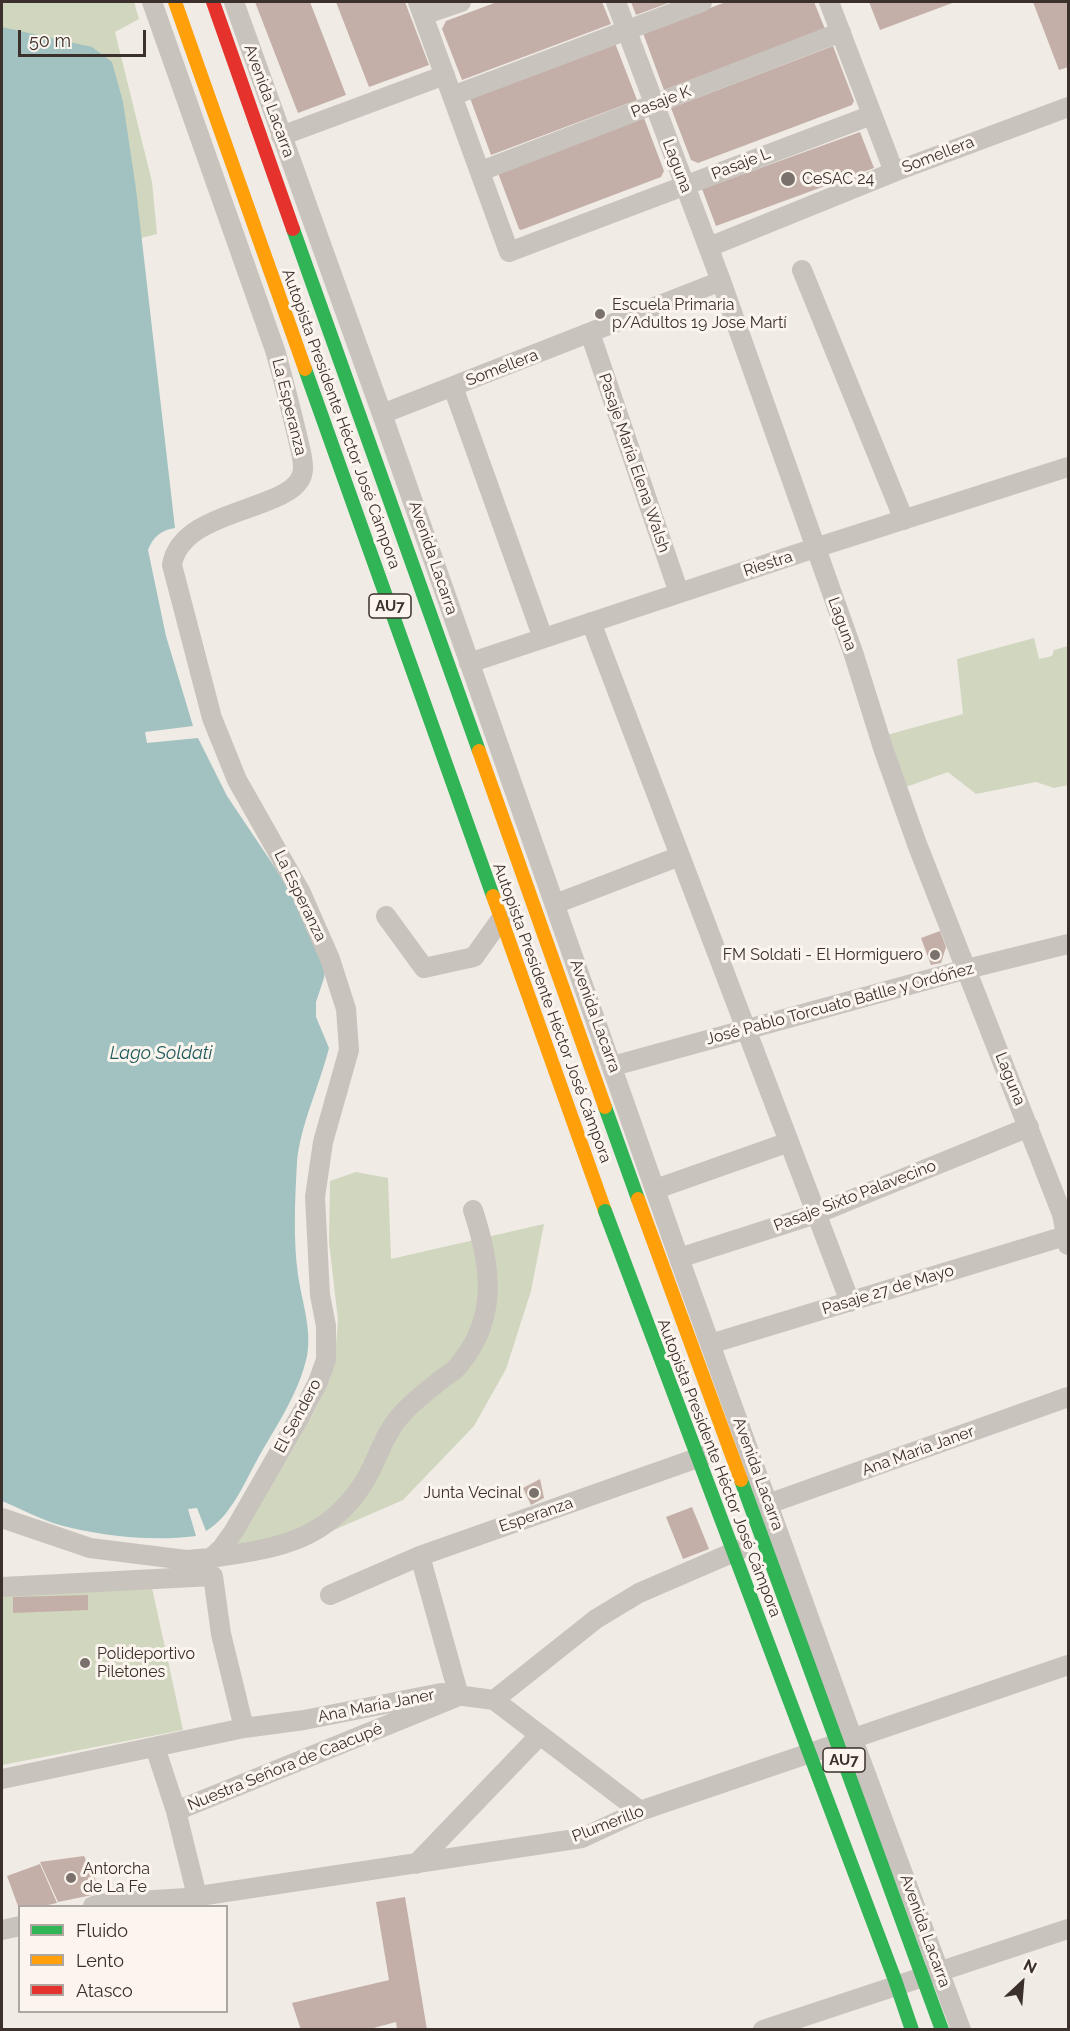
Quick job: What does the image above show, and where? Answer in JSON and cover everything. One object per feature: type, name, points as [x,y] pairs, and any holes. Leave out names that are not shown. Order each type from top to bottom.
[{"type":"highway","name":"Autopista Presidente Héctor José Cámpora","points":[[175,2],[605,1211],[887,1958],[912,2030]]},
{"type":"highway","name":"Autopista Presidente Héctor José Cámpora","points":[[213,2],[638,1199],[942,2030]]},
{"type":"street","name":"La Esperanza","points":[[152,2],[275,350],[287,391],[304,468],[299,482],[287,494],[212,521],[185,540],[174,554],[172,565],[212,718],[237,780],[301,893],[330,959],[346,1009]]},
{"type":"street","name":"Avenida Lacarra","points":[[234,2],[382,414],[679,1258],[852,1737],[961,2030]]},
{"type":"street","points":[[461,2],[421,8],[481,171]]},
{"type":"street","name":"Laguna","points":[[616,2],[722,281],[854,655],[884,751],[917,844],[1062,1214],[1067,1240]]},
{"type":"street","points":[[452,96],[702,2]]},
{"type":"street","points":[[829,2],[894,172]]},
{"type":"street","name":"Pasaje K","points":[[481,171],[841,32]]},
{"type":"street","points":[[281,136],[445,75]]},
{"type":"street","name":"Somellera","points":[[709,247],[894,172],[1068,107]]},
{"type":"street","name":"Pasaje L","points":[[481,171],[509,252],[872,115]]},
{"type":"street","points":[[802,270],[904,520]]},
{"type":"street","name":"Somellera","points":[[382,414],[722,281]]},
{"type":"street","name":"Pasaje María Elena Walsh","points":[[590,333],[679,593]]},
{"type":"street","points":[[453,387],[543,638]]},
{"type":"street","name":"Riestra","points":[[469,663],[1068,467]]},
{"type":"street","points":[[591,622],[850,1302]]},
{"type":"street","points":[[555,904],[680,856]]},
{"type":"street","points":[[386,916],[424,968],[474,957],[501,919]]},
{"type":"street","name":"José Pablo Torcuato Batlle y Ordóñez","points":[[613,1066],[967,969],[1068,944]]},
{"type":"street","name":"El Sendero","points":[[212,1567],[308,1401],[326,1360],[326,1326],[320,1295],[315,1197],[323,1142],[349,1050],[346,1009]]},
{"type":"street","name":"Pasaje Sixto Palavecino","points":[[679,1258],[816,1214],[1029,1127]]},
{"type":"street","points":[[656,1189],[789,1142]]},
{"type":"street","points":[[2,1587],[212,1567],[298,1540],[325,1526],[343,1509],[364,1482],[390,1429],[401,1415],[415,1400],[459,1366],[480,1331],[489,1292],[483,1246],[473,1210]]},
{"type":"street","name":"Pasaje 27 de Mayo","points":[[710,1344],[1067,1240]]},
{"type":"street","name":"Ana María Janer","points":[[768,1504],[1068,1397]]},
{"type":"street","name":"Esperanza","points":[[330,1595],[420,1556],[745,1440]]},
{"type":"street","points":[[2,1518],[90,1548],[186,1560],[212,1567]]},
{"type":"street","points":[[640,1811],[495,1700],[596,1619],[639,1593],[780,1533]]},
{"type":"street","points":[[420,1556],[459,1696]]},
{"type":"street","points":[[212,1567],[221,1634],[244,1728]]},
{"type":"street","name":"Plumerillo","points":[[98,1905],[197,1896],[582,1838],[640,1811],[1068,1665]]},
{"type":"street","name":"Ana María Janer","points":[[2,1779],[244,1728],[304,1720],[441,1694],[495,1700]]},
{"type":"street","name":"Nuestra Señora de Caacupé","points":[[176,1811],[459,1696]]},
{"type":"street","points":[[416,1864],[540,1735]]},
{"type":"street","points":[[155,1747],[176,1811],[197,1896]]},
{"type":"street","points":[[763,2030],[1068,1929]]},
{"type":"green space","points":[[2,2],[134,2],[139,19],[115,32],[152,182],[157,234],[141,238],[154,352],[2,88]]},
{"type":"green space","points":[[1034,638],[1039,659],[1052,656],[1054,650],[1068,646],[1068,785],[1054,788],[1036,782],[976,794],[948,772],[903,788],[883,736],[963,714],[957,659]]},
{"type":"green space","points":[[356,1172],[388,1178],[391,1259],[544,1224],[531,1291],[506,1369],[474,1426],[403,1500],[295,1547],[233,1551],[244,1523],[313,1414],[330,1379],[335,1357],[338,1320],[329,1242],[330,1181]]},
{"type":"green space","name":"Polideportivo Piletones","points":[[152,1588],[183,1730],[2,1765],[2,1595]]},
{"type":"water","name":"Lago Soldati","points":[[2,27],[92,47],[112,62],[123,102],[136,189],[175,528],[158,535],[148,550],[166,636],[193,726],[145,732],[147,743],[198,738],[227,796],[284,881],[326,962],[324,978],[316,1002],[316,1017],[329,1048],[302,1134],[296,1176],[295,1247],[307,1326],[307,1356],[292,1398],[241,1491],[222,1518],[206,1531],[197,1508],[188,1509],[196,1536],[143,1538],[88,1531],[53,1523],[2,1501]]},
{"type":"building","points":[[255,2],[310,2],[346,95],[298,113]]},
{"type":"building","points":[[336,2],[405,2],[429,65],[369,87]]},
{"type":"building","points":[[497,2],[602,2],[611,24],[462,80],[442,29],[446,21]]},
{"type":"building","points":[[631,2],[671,2],[636,15]]},
{"type":"building","points":[[726,2],[814,2],[825,29],[664,90],[643,33]]},
{"type":"building","points":[[869,2],[955,2],[880,30]]},
{"type":"building","points":[[1033,2],[1068,2],[1068,67],[1059,70]]},
{"type":"building","points":[[615,43],[637,100],[491,155],[470,98]]},
{"type":"building","points":[[833,46],[854,101],[852,105],[698,163],[691,160],[671,108]]},
{"type":"building","points":[[644,118],[664,171],[661,177],[519,229],[498,173]]},
{"type":"building","name":"CeSAC 24","points":[[860,132],[874,168],[716,226],[702,189]]},
{"type":"building","name":"FM Soldati - El Hormiguero","points":[[940,931],[946,947],[941,963],[931,965],[921,938]]},
{"type":"building","name":"Junta Vecinal","points":[[540,1479],[544,1498],[531,1505],[523,1488]]},
{"type":"building","points":[[692,1507],[709,1549],[683,1559],[666,1517]]},
{"type":"building","points":[[88,1595],[88,1610],[13,1613],[13,1597]]},
{"type":"building","name":"Antorcha de La Fe","points":[[84,1856],[102,1893],[58,1902],[40,1862]]},
{"type":"building","points":[[40,1864],[57,1903],[18,1906],[7,1876]]},
{"type":"building","points":[[405,1897],[427,2030],[397,2030],[396,2022],[366,2030],[301,2030],[292,2003],[389,1980],[376,1902]]},
{"type":"traffic: fast","points":[[293,229],[479,751]]},
{"type":"traffic: fast","points":[[305,369],[493,896]]},
{"type":"traffic: fast","points":[[605,1107],[638,1199]]},
{"type":"traffic: fast","points":[[605,1211],[912,2030]]},
{"type":"traffic: fast","points":[[741,1480],[942,2030]]},
{"type":"traffic: slow","points":[[175,2],[305,369]]},
{"type":"traffic: slow","points":[[479,751],[605,1107]]},
{"type":"traffic: slow","points":[[493,896],[605,1211]]},
{"type":"traffic: slow","points":[[638,1199],[741,1480]]},
{"type":"traffic: jam","points":[[213,2],[293,229]]},
{"type":"place","name":"CeSAC 24","points":[[788,179]]},
{"type":"place","name":"Escuela Primaria p/Adultos 19 Jose Martí","points":[[600,314]]},
{"type":"place","name":"FM Soldati - El Hormiguero","points":[[935,955]]},
{"type":"place","name":"Junta Vecinal","points":[[534,1493]]},
{"type":"place","name":"Polideportivo Piletones","points":[[85,1663]]},
{"type":"place","name":"Antorcha de La Fe","points":[[71,1878]]}]
